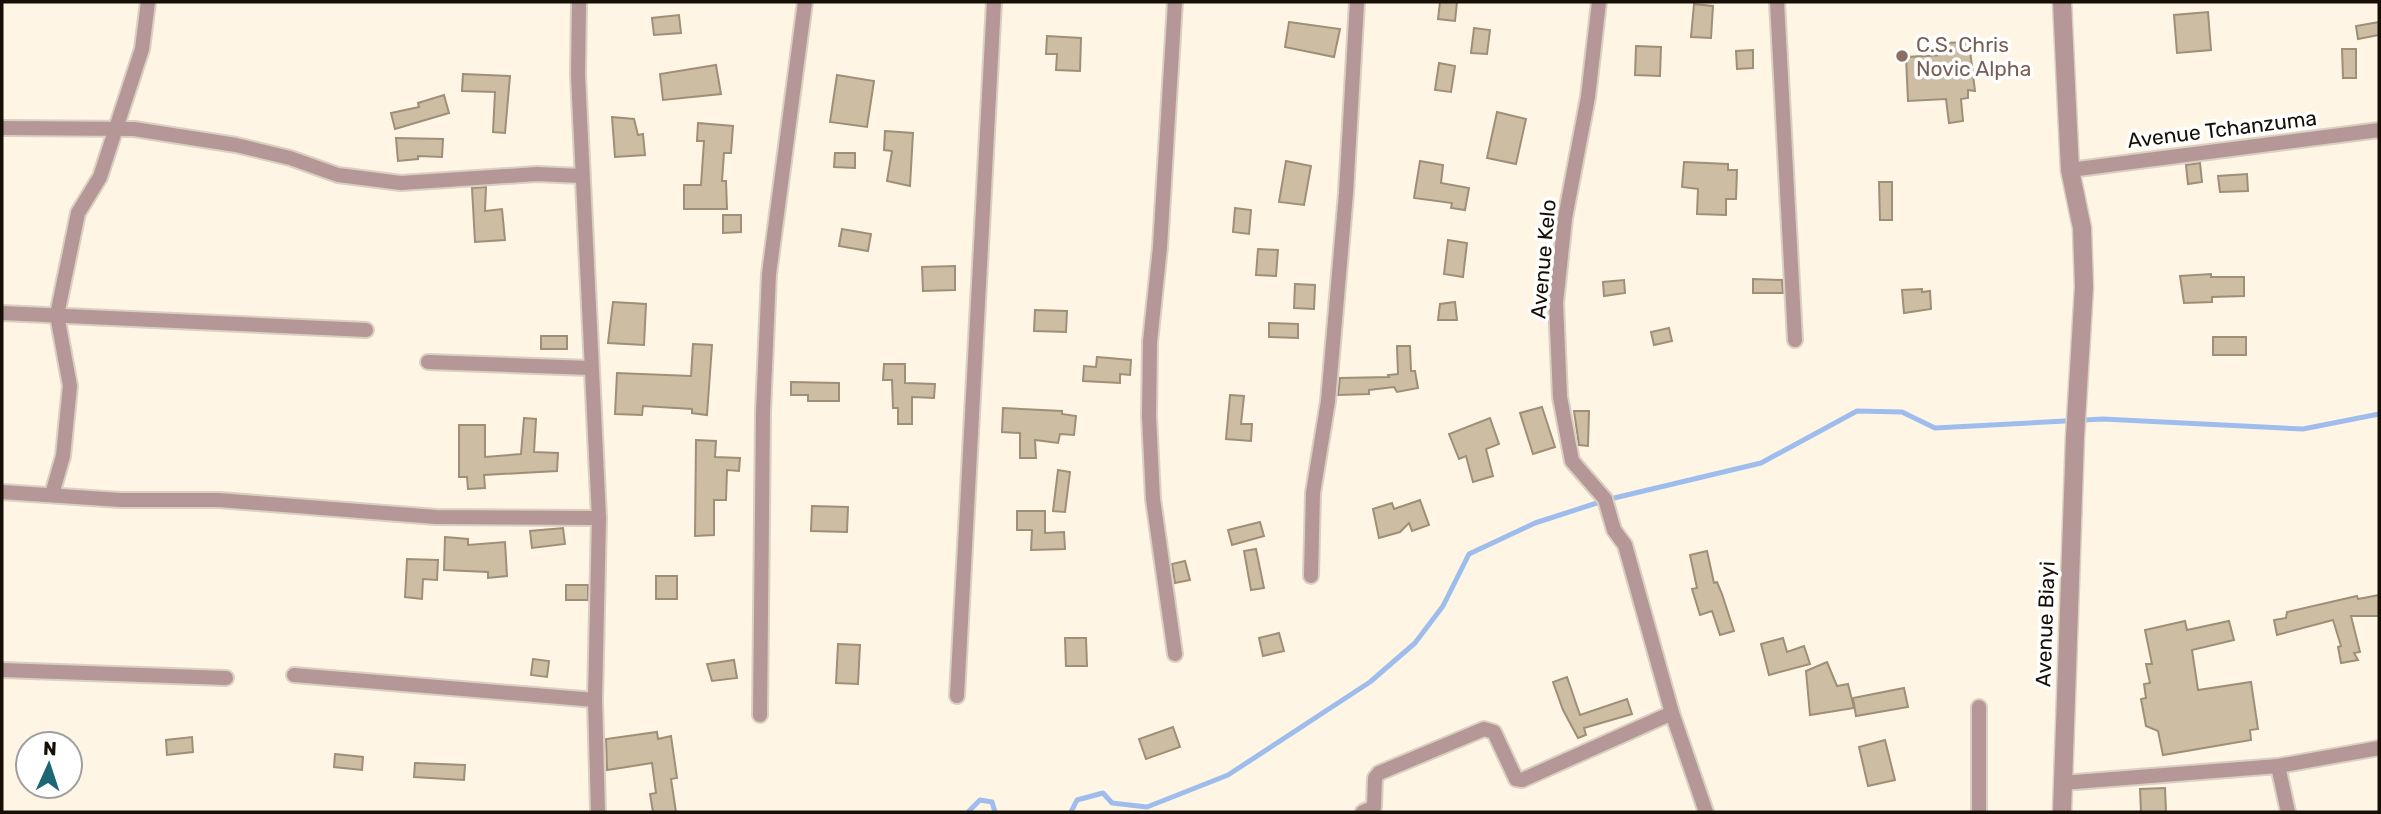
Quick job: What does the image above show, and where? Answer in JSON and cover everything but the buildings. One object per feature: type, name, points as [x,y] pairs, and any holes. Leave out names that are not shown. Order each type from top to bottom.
[{"type":"street","points":[[52,494],[63,456],[70,386],[57,315],[78,213],[100,177],[142,49],[148,2]]},
{"type":"street","points":[[579,2],[578,75],[598,518],[595,700],[598,812]]},
{"type":"street","points":[[760,715],[763,412],[769,287],[805,2]]},
{"type":"street","points":[[957,696],[994,2]]},
{"type":"street","points":[[1175,2],[1160,247],[1150,342],[1149,416],[1153,499],[1175,654]]},
{"type":"street","points":[[1311,576],[1313,493],[1328,401],[1346,193],[1357,2]]},
{"type":"street","name":"Avenue Kelo","points":[[1599,2],[1588,97],[1565,218],[1556,303],[1559,384],[1572,461],[1605,499],[1614,530],[1625,545],[1672,713],[1706,812]]},
{"type":"street","points":[[1777,2],[1795,340]]},
{"type":"street","name":"Avenue Biayi","points":[[2062,2],[2070,170],[2082,228],[2084,288],[2075,437],[2062,812]]},
{"type":"street","points":[[2,128],[114,128],[236,145],[290,158],[338,175],[401,183],[523,175],[583,176]]},
{"type":"street","name":"Avenue Tchanzuma","points":[[2070,170],[2379,130]]},
{"type":"street","points":[[2,313],[366,330]]},
{"type":"street","points":[[428,362],[590,368]]},
{"type":"street","points":[[2,492],[120,500],[219,500],[436,517],[598,518]]},
{"type":"street","points":[[2,670],[226,678]]},
{"type":"street","points":[[294,675],[595,700]]},
{"type":"street","points":[[1979,707],[1979,812]]},
{"type":"street","points":[[1363,812],[1374,807],[1375,778],[1379,773],[1484,729],[1494,732],[1516,779],[1522,780],[1672,713]]},
{"type":"street","points":[[2062,783],[2278,766],[2379,748]]},
{"type":"street","points":[[2278,766],[2288,812]]},
{"type":"waterway","points":[[1610,499],[1761,463],[1857,411],[1902,412],[1935,428],[2103,419],[2303,429],[2379,414]]},
{"type":"waterway","points":[[1071,812],[1077,800],[1103,793],[1112,803],[1147,807],[1228,775],[1370,682],[1415,643],[1443,606],[1469,554],[1535,523],[1600,502]]},
{"type":"waterway","points":[[968,812],[980,800],[992,802],[995,812]]},
{"type":"place","name":"C.S. Chris Novic Alpha","points":[[1902,56]]}]
